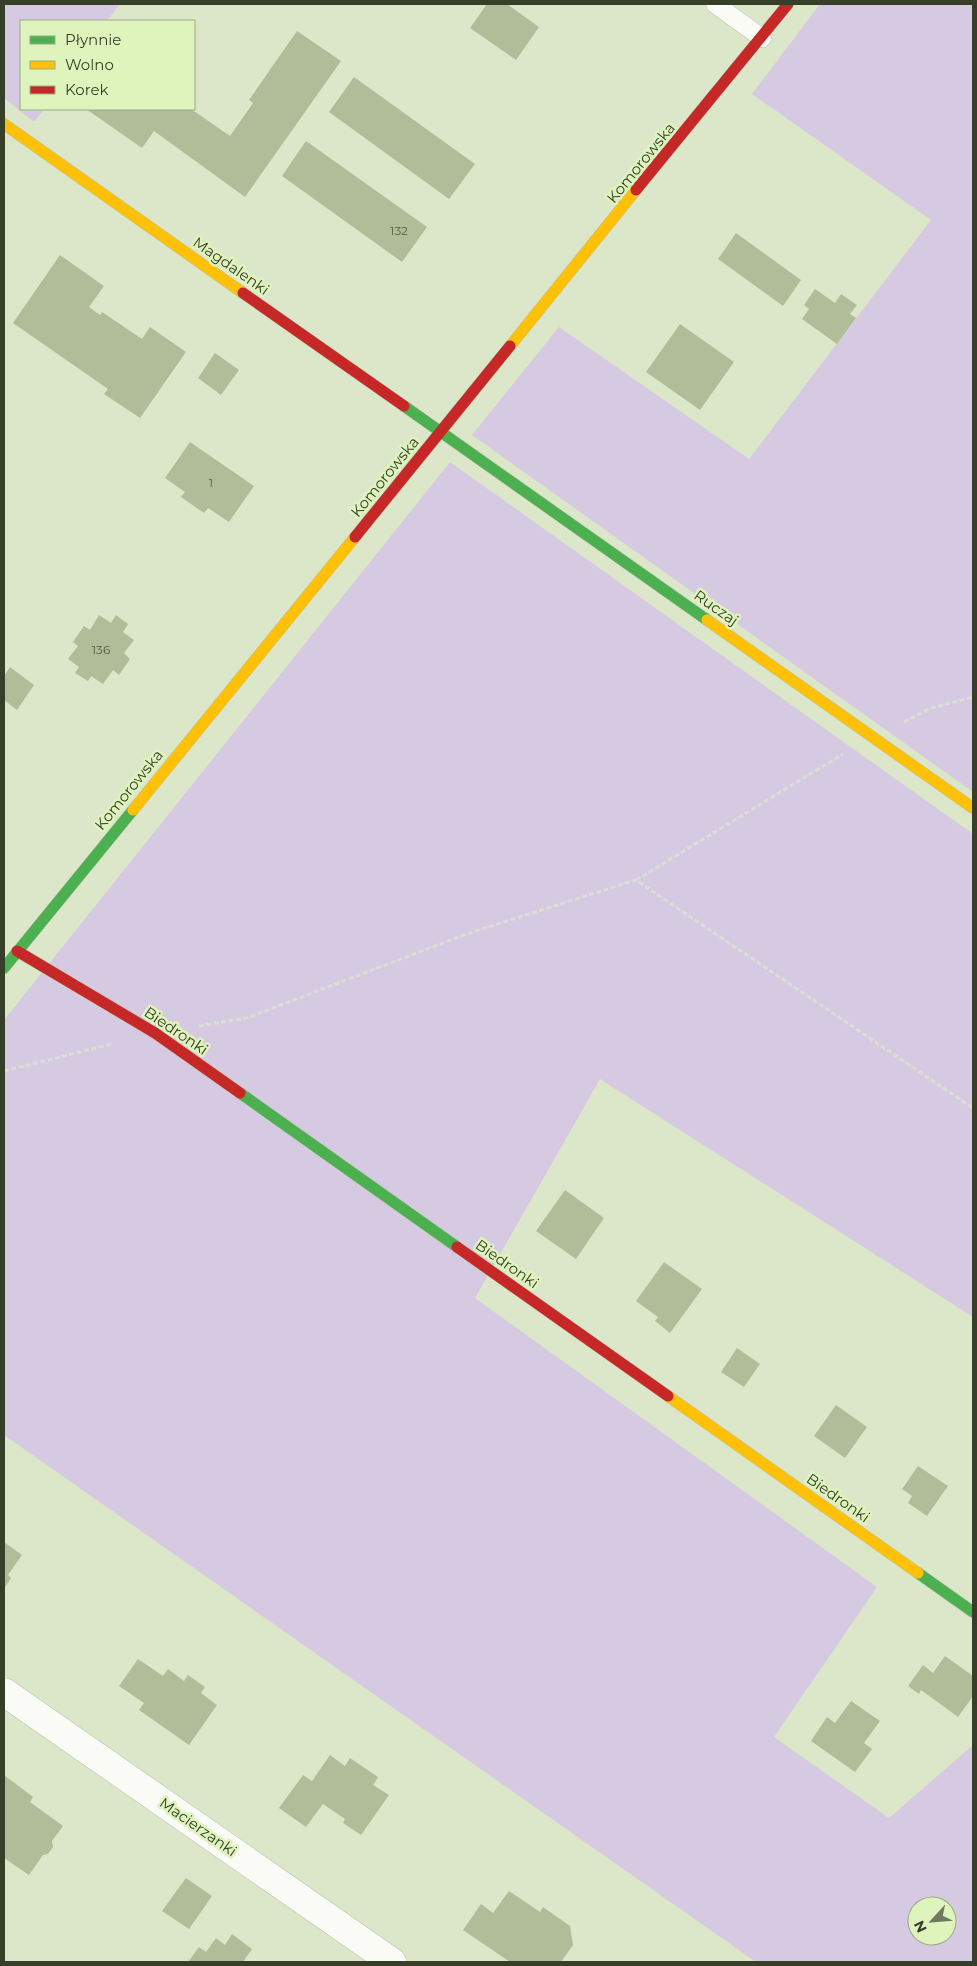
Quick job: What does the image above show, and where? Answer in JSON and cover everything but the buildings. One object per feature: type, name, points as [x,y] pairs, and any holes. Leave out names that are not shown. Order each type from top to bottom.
[{"type":"street","name":"Komorowska","points":[[4,968],[788,4]]},
{"type":"street","name":"Magdalenki","points":[[4,124],[441,433]]},
{"type":"street","name":"Ruczaj","points":[[441,433],[973,808]]},
{"type":"street","name":"Biedronki","points":[[17,951],[154,1033],[973,1612]]},
{"type":"street","name":"Macierzanki","points":[[4,1692],[392,1962]]},
{"type":"lane","points":[[715,4],[762,38]]},
{"type":"path","points":[[4,1071],[154,1033],[247,1018],[466,934],[636,880],[816,768],[931,708],[973,697]]},
{"type":"path","points":[[636,880],[973,1108]]},
{"type":"shaded area","points":[[4,4],[120,4],[108,20],[20,20],[20,110],[43,110],[34,122],[4,98]]},
{"type":"shaded area","points":[[820,4],[973,4],[973,792],[472,435],[559,327],[749,459],[931,220],[752,94]]},
{"type":"shaded area","points":[[450,462],[973,834],[973,1317],[600,1079],[475,1298],[877,1587],[774,1737],[889,1818],[973,1745],[973,1962],[756,1962],[4,1435],[4,1020]]},
{"type":"traffic: fast","points":[[404,406],[707,620]]},
{"type":"traffic: fast","points":[[4,968],[133,810]]},
{"type":"traffic: fast","points":[[240,1093],[457,1247]]},
{"type":"traffic: fast","points":[[918,1573],[973,1612]]},
{"type":"traffic: slow","points":[[4,124],[243,293]]},
{"type":"traffic: slow","points":[[510,346],[636,190]]},
{"type":"traffic: slow","points":[[133,810],[355,537]]},
{"type":"traffic: slow","points":[[707,620],[973,808]]},
{"type":"traffic: slow","points":[[668,1396],[918,1573]]},
{"type":"traffic: jam","points":[[636,190],[788,4]]},
{"type":"traffic: jam","points":[[243,293],[404,406]]},
{"type":"traffic: jam","points":[[355,537],[510,346]]},
{"type":"traffic: jam","points":[[17,951],[155,1033],[240,1093]]},
{"type":"traffic: jam","points":[[457,1247],[668,1396]]}]
